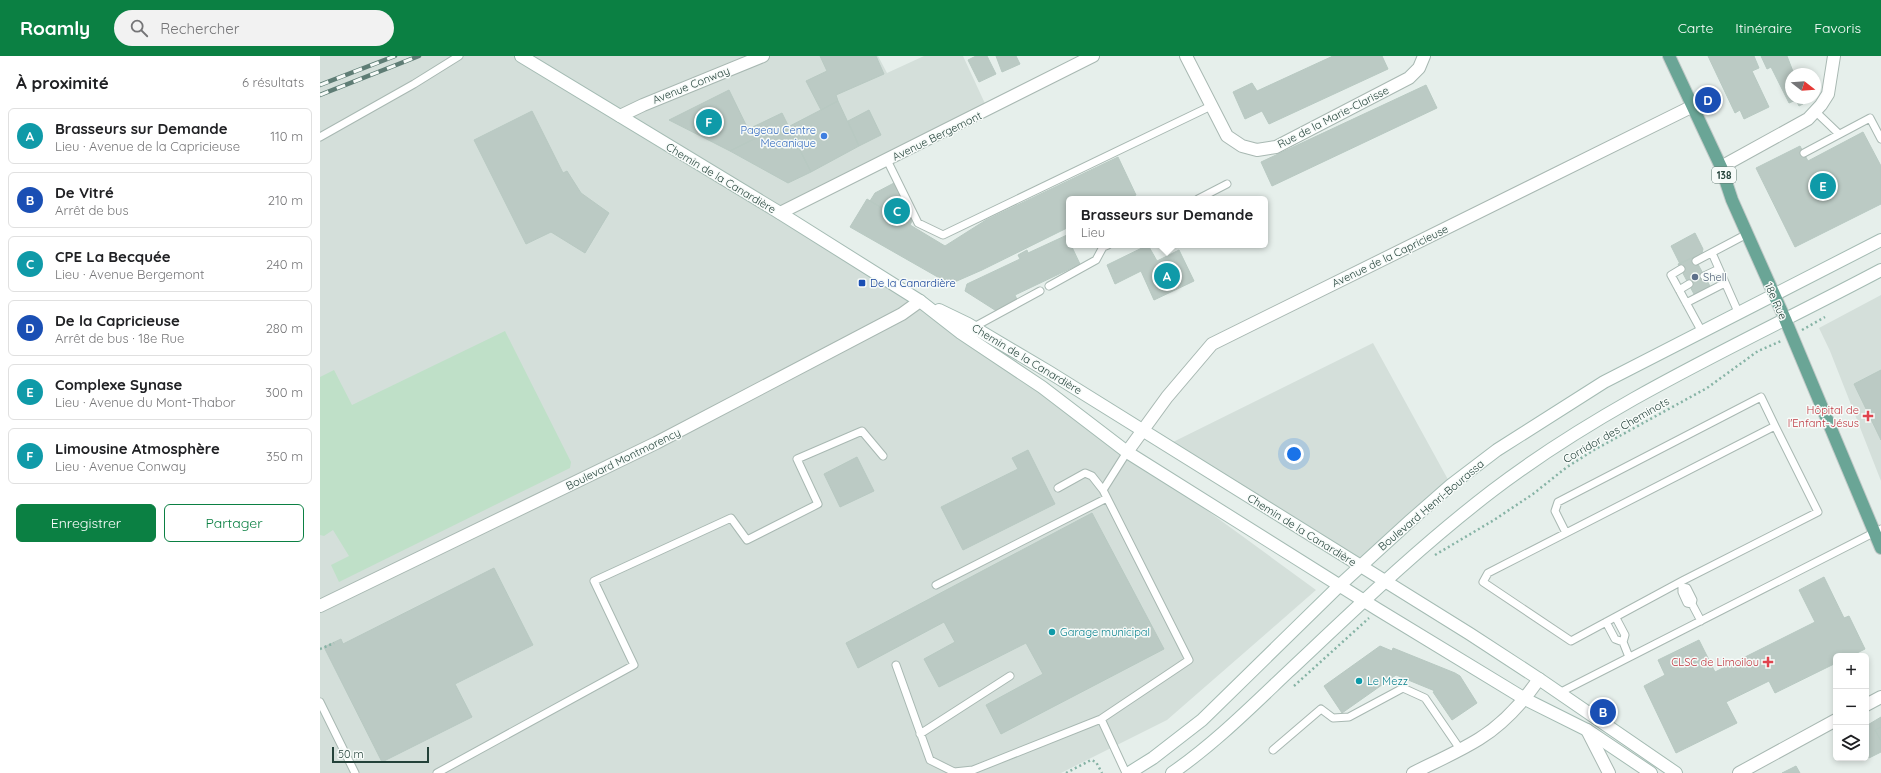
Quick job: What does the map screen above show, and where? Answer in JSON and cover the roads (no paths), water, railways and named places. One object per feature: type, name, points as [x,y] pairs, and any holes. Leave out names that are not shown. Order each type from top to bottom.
[{"type":"main road","name":"Chemin de la Canardière","points":[[521,56],[780,213],[920,301],[961,333],[1042,387],[1127,452],[1525,699],[1587,730],[1651,773]]},
{"type":"main road","name":"Avenue Conway","points":[[620,116],[643,105],[763,56]]},
{"type":"main road","name":"Avenue Bergemont","points":[[780,213],[1093,56]]},
{"type":"main road","name":"Rue de la Marie-Clarisse","points":[[1186,56],[1226,136],[1242,146],[1257,150],[1276,147],[1409,78],[1418,68],[1424,56]]},
{"type":"main road","name":"18e Rue","points":[[1669,56],[1691,107],[1721,167],[1732,200],[1878,531],[1881,548]]},
{"type":"main road","points":[[1721,167],[1808,119],[1828,94],[1834,56]]},
{"type":"main road","name":"Avenue de la Capricieuse","points":[[1127,452],[1141,430],[1212,344],[1691,107]]},
{"type":"main road","name":"Boulevard Henri-Bourassa","points":[[1129,773],[1153,758],[1202,720],[1340,585],[1439,495],[1498,450],[1604,382],[1881,240]]},
{"type":"main road","points":[[1172,773],[1231,725],[1384,581],[1493,491],[1548,451],[1621,405],[1881,270]]},
{"type":"main road","name":"Chemin de la Canardière","points":[[920,301],[974,327],[1384,581],[1539,678],[1676,773]]},
{"type":"main road","name":"Boulevard Montmorency","points":[[320,606],[656,443],[902,314],[920,301]]},
{"type":"main road","points":[[1413,773],[1480,739],[1525,699],[1539,678]]},
{"type":"main road","points":[[1869,703],[1881,697]]},
{"type":"main road","points":[[1739,773],[1833,722]]},
{"type":"main road","points":[[1587,730],[1609,773]]},
{"type":"lane","points":[[320,137],[414,84],[459,56]]},
{"type":"lane","points":[[887,160],[918,223],[943,236],[1211,106]]},
{"type":"lane","points":[[1815,111],[1839,134]]},
{"type":"lane","points":[[1804,153],[1870,118],[1881,138]]},
{"type":"lane","points":[[1204,196],[1227,184]]},
{"type":"lane","points":[[1696,260],[1747,234]]},
{"type":"lane","points":[[1049,286],[1096,260],[1103,248]]},
{"type":"lane","points":[[1712,253],[1739,314]]},
{"type":"lane","points":[[1681,269],[1671,275],[1702,332]]},
{"type":"lane","points":[[1704,276],[1719,269]]},
{"type":"lane","points":[[1686,303],[1725,283]]},
{"type":"lane","points":[[1679,290],[1689,284]]},
{"type":"lane","points":[[974,327],[1040,291]]},
{"type":"lane","points":[[1566,533],[1555,511],[1558,502],[1761,397],[1818,512],[1681,585],[1571,641],[1483,582],[1488,573],[1775,426]]},
{"type":"lane","points":[[437,773],[634,665],[594,581],[731,518],[747,540],[818,504],[797,459],[862,431],[883,456]]},
{"type":"lane","points":[[1103,490],[1127,452]]},
{"type":"lane","points":[[896,665],[930,760],[954,772],[974,770],[1101,719],[1189,660],[1103,490],[1092,476],[1085,473],[1058,488]]},
{"type":"lane","points":[[936,586],[1107,498]]},
{"type":"lane","points":[[1559,692],[1878,531]]},
{"type":"lane","points":[[1681,585],[1687,588],[1693,600],[1692,604],[1701,621]]},
{"type":"lane","points":[[1616,618],[1625,636],[1622,642]]},
{"type":"lane","points":[[1606,622],[1615,639],[1622,642],[1629,657]]},
{"type":"lane","points":[[920,734],[1010,676]]},
{"type":"lane","points":[[1273,750],[1321,709],[1333,718],[1349,717],[1403,688],[1425,698],[1460,749]]},
{"type":"lane","points":[[320,702],[355,773]]},
{"type":"lane","points":[[1101,719],[1126,773]]},
{"type":"railway","points":[[320,85],[395,56]]},
{"type":"railway","points":[[320,95],[419,56]]},
{"type":"place","name":"De la Capricieuse","points":[[1708,100]]},
{"type":"place","name":"Limousine Atmosphère","points":[[709,122]]},
{"type":"place","name":"Pageau Centre Mecanique","points":[[824,136]]},
{"type":"place","name":"Complexe Synase","points":[[1823,186]]},
{"type":"place","name":"CPE La Becquée","points":[[897,211]]},
{"type":"place","name":"Brasseurs sur Demande","points":[[1167,276]]},
{"type":"place","name":"Shell","points":[[1695,277]]},
{"type":"place","name":"De la Canardière","points":[[862,283]]},
{"type":"place","name":"Hôpital de l'Enfant-Jésus","points":[[1868,416]]},
{"type":"place","name":"Garage municipal","points":[[1052,632]]},
{"type":"place","name":"CLSC de Limoilou","points":[[1768,662]]},
{"type":"place","name":"Le Mezz","points":[[1359,681]]},
{"type":"place","name":"De Vitré","points":[[1603,712]]}]
